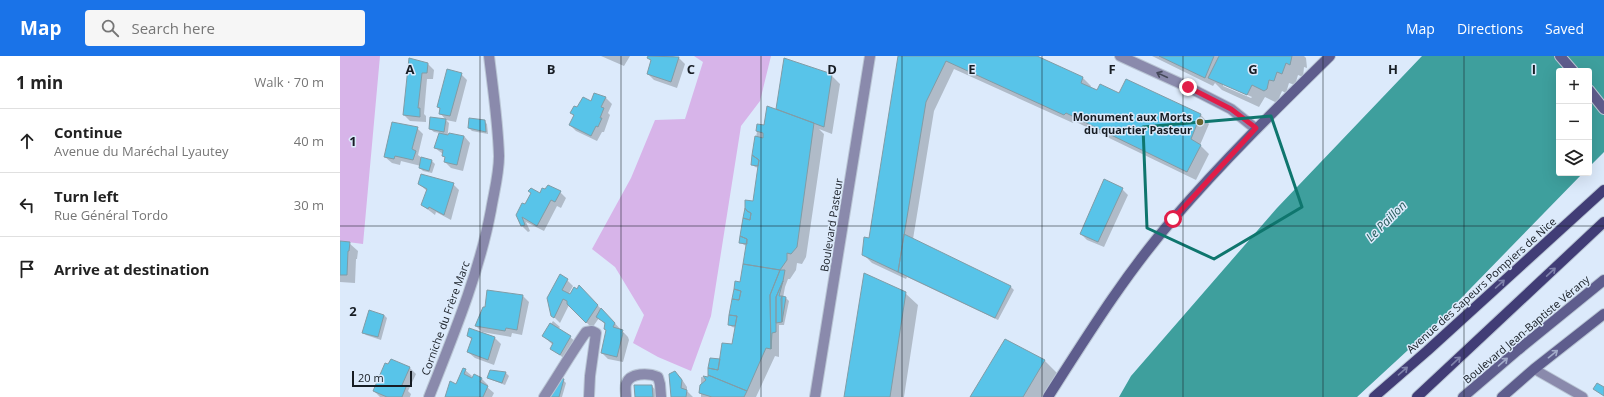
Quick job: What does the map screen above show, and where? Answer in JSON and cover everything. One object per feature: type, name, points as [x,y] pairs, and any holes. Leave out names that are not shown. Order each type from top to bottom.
[{"type":"main road","points":[[1048,397],[1103,311],[1173,219],[1256,128],[1330,56]]},
{"type":"main road","points":[[1560,56],[1570,68]]},
{"type":"main road","points":[[1592,93],[1600,100],[1604,108]]},
{"type":"main road","name":"Avenue des Sapeurs Pompiers de Nice","points":[[1374,397],[1604,190]]},
{"type":"main road","points":[[1417,397],[1604,222]]},
{"type":"main road","name":"Boulevard Jean-Baptiste Vérany","points":[[1463,397],[1604,280]]},
{"type":"main road","points":[[1502,397],[1534,369],[1604,314]]},
{"type":"street","name":"Corniche du Frère Marc","points":[[429,397],[468,296],[488,230],[498,176],[498,145],[489,56]]},
{"type":"street","name":"Boulevard Pasteur","points":[[815,397],[870,56]]},
{"type":"street","points":[[1120,56],[1188,87],[1231,109],[1256,128]]},
{"type":"street","points":[[544,397],[586,332],[592,331],[596,333],[596,340],[590,376],[589,397]]},
{"type":"street","points":[[626,397],[626,385],[630,378],[637,375],[653,375],[658,377],[661,397]]},
{"type":"lane","points":[[1534,369],[1582,397]]},
{"type":"highlighted area","points":[[1271,116],[1302,207],[1214,259],[1147,228],[1143,127]]},
{"type":"shaded area","points":[[340,56],[380,56],[363,244],[340,241]]},
{"type":"shaded area","points":[[694,56],[771,56],[760,101],[741,126],[711,316],[691,371],[658,357],[633,343],[644,315],[615,267],[592,249],[631,178],[655,120],[685,119],[703,62]]},
{"type":"water","name":"Le Paillon","points":[[1422,56],[1604,56],[1604,152],[1592,164],[1592,68],[1556,68],[1556,176],[1580,176],[1433,327],[1357,397],[1119,397],[1131,376],[1277,208]]},
{"type":"building","points":[[648,56],[679,57],[671,82],[647,74],[651,60],[647,58]]},
{"type":"building","points":[[898,56],[1037,56],[1083,77],[1081,83],[1097,90],[1100,84],[1119,93],[1126,79],[1201,114],[1191,139],[1201,145],[1187,172],[1066,113],[1064,115],[946,61],[926,102],[898,272],[862,255],[864,237],[869,238]]},
{"type":"building","points":[[1159,56],[1214,56],[1205,78]]},
{"type":"building","points":[[1219,56],[1292,56],[1290,65],[1286,63],[1282,74],[1277,72],[1274,81],[1269,80],[1267,89],[1264,91],[1252,85],[1247,95],[1208,78]]},
{"type":"building","points":[[409,58],[428,63],[427,73],[422,73],[418,108],[420,108],[420,117],[403,115]]},
{"type":"building","points":[[784,58],[832,74],[824,127],[776,109]]},
{"type":"building","points":[[447,69],[462,73],[450,116],[439,114],[440,108],[437,107]]},
{"type":"building","points":[[594,93],[606,97],[601,107],[604,108],[600,118],[602,118],[598,127],[596,126],[591,136],[569,125],[574,115],[570,113],[574,106],[577,107],[583,97],[591,101]]},
{"type":"building","points":[[767,106],[814,123],[797,247],[791,254],[787,253],[787,260],[780,270],[743,264],[747,239],[740,236],[743,218],[750,220],[751,213],[745,208],[745,200],[753,201],[759,160],[752,155],[755,136],[763,138],[763,133],[756,131],[757,124],[764,125]]},
{"type":"building","points":[[430,117],[446,119],[444,132],[429,129]]},
{"type":"building","points":[[469,118],[485,120],[486,132],[468,128]]},
{"type":"building","points":[[392,122],[418,127],[412,149],[416,151],[413,160],[395,156],[394,159],[384,157]]},
{"type":"building","points":[[439,133],[464,136],[457,165],[444,162],[445,157],[442,156],[443,150],[434,148]]},
{"type":"building","points":[[752,155],[759,160],[758,166],[751,165]]},
{"type":"building","points":[[421,157],[432,160],[429,171],[419,168]]},
{"type":"building","points":[[421,174],[454,183],[444,215],[429,207],[428,209],[421,205],[427,189],[418,184]]},
{"type":"building","points":[[1104,179],[1123,188],[1098,242],[1080,234]]},
{"type":"building","points":[[548,185],[561,191],[555,202],[551,200],[537,226],[522,217],[525,225],[521,226],[516,215],[522,203],[525,204],[531,193],[528,191],[531,188],[540,193],[542,188],[545,189]]},
{"type":"building","points":[[745,208],[751,213],[750,220],[743,218]]},
{"type":"building","points":[[904,234],[1011,286],[995,318],[898,272]]},
{"type":"building","points":[[740,236],[747,239],[747,244],[739,243]]},
{"type":"building","points":[[340,241],[350,242],[347,275],[340,275]]},
{"type":"building","points":[[743,264],[780,270],[770,295],[771,349],[766,348],[747,391],[708,375],[708,368],[718,370],[722,343],[732,344],[737,316],[729,315],[732,299],[739,300],[741,291],[734,289],[735,281],[740,282]]},
{"type":"building","points":[[780,270],[785,270],[783,281],[776,297],[776,332],[772,333],[771,349],[770,295]]},
{"type":"building","points":[[864,273],[906,292],[890,397],[844,397]]},
{"type":"building","points":[[560,274],[568,279],[562,290],[570,294],[574,287],[577,289],[579,285],[598,305],[586,323],[567,304],[567,301],[563,299],[554,318],[551,316],[547,298]]},
{"type":"building","points":[[783,281],[779,296],[782,296],[782,322],[776,323],[776,297]]},
{"type":"building","points":[[734,289],[741,291],[739,300],[732,299]]},
{"type":"building","points":[[487,290],[523,295],[517,330],[506,328],[505,331],[475,326],[483,307],[485,307]]},
{"type":"building","points":[[782,296],[786,297],[782,322],[781,299]]},
{"type":"building","points":[[601,308],[615,323],[613,327],[623,330],[617,357],[601,353],[606,330],[604,329],[605,323],[596,317]]},
{"type":"building","points":[[369,310],[384,315],[378,337],[362,333]]},
{"type":"building","points":[[729,315],[737,316],[735,326],[728,325]]},
{"type":"building","points":[[550,323],[571,336],[560,355],[550,349],[553,343],[542,336]]},
{"type":"building","points":[[469,328],[495,337],[488,360],[467,352],[472,338],[467,336]]},
{"type":"building","points":[[1005,339],[1045,360],[1023,397],[970,397]]},
{"type":"building","points":[[710,358],[720,359],[718,370],[708,368]]},
{"type":"building","points":[[391,359],[410,367],[402,385],[406,387],[402,397],[387,397],[373,391],[385,363],[388,364]]},
{"type":"building","points":[[463,368],[466,369],[464,374],[472,378],[474,374],[482,378],[480,382],[488,386],[483,397],[445,397],[450,381],[456,384]]},
{"type":"building","points":[[490,370],[506,372],[502,383],[487,378]]},
{"type":"building","points":[[675,371],[682,380],[681,388],[687,390],[686,397],[671,397],[669,374]]},
{"type":"building","points":[[708,375],[747,391],[744,397],[712,397],[699,393],[700,385],[706,380],[703,376],[708,377]]},
{"type":"building","points":[[561,378],[564,379],[559,397],[549,397]]},
{"type":"building","points":[[1597,383],[1604,387],[1604,396],[1593,389]]},
{"type":"building","points":[[634,385],[652,385],[653,397],[635,397]]},
{"type":"place","name":"Monument aux Morts du quartier Pasteur","points":[[1200,122]]},
{"type":"route","points":[[1173,219],[1256,128],[1231,109],[1188,87]]}]
